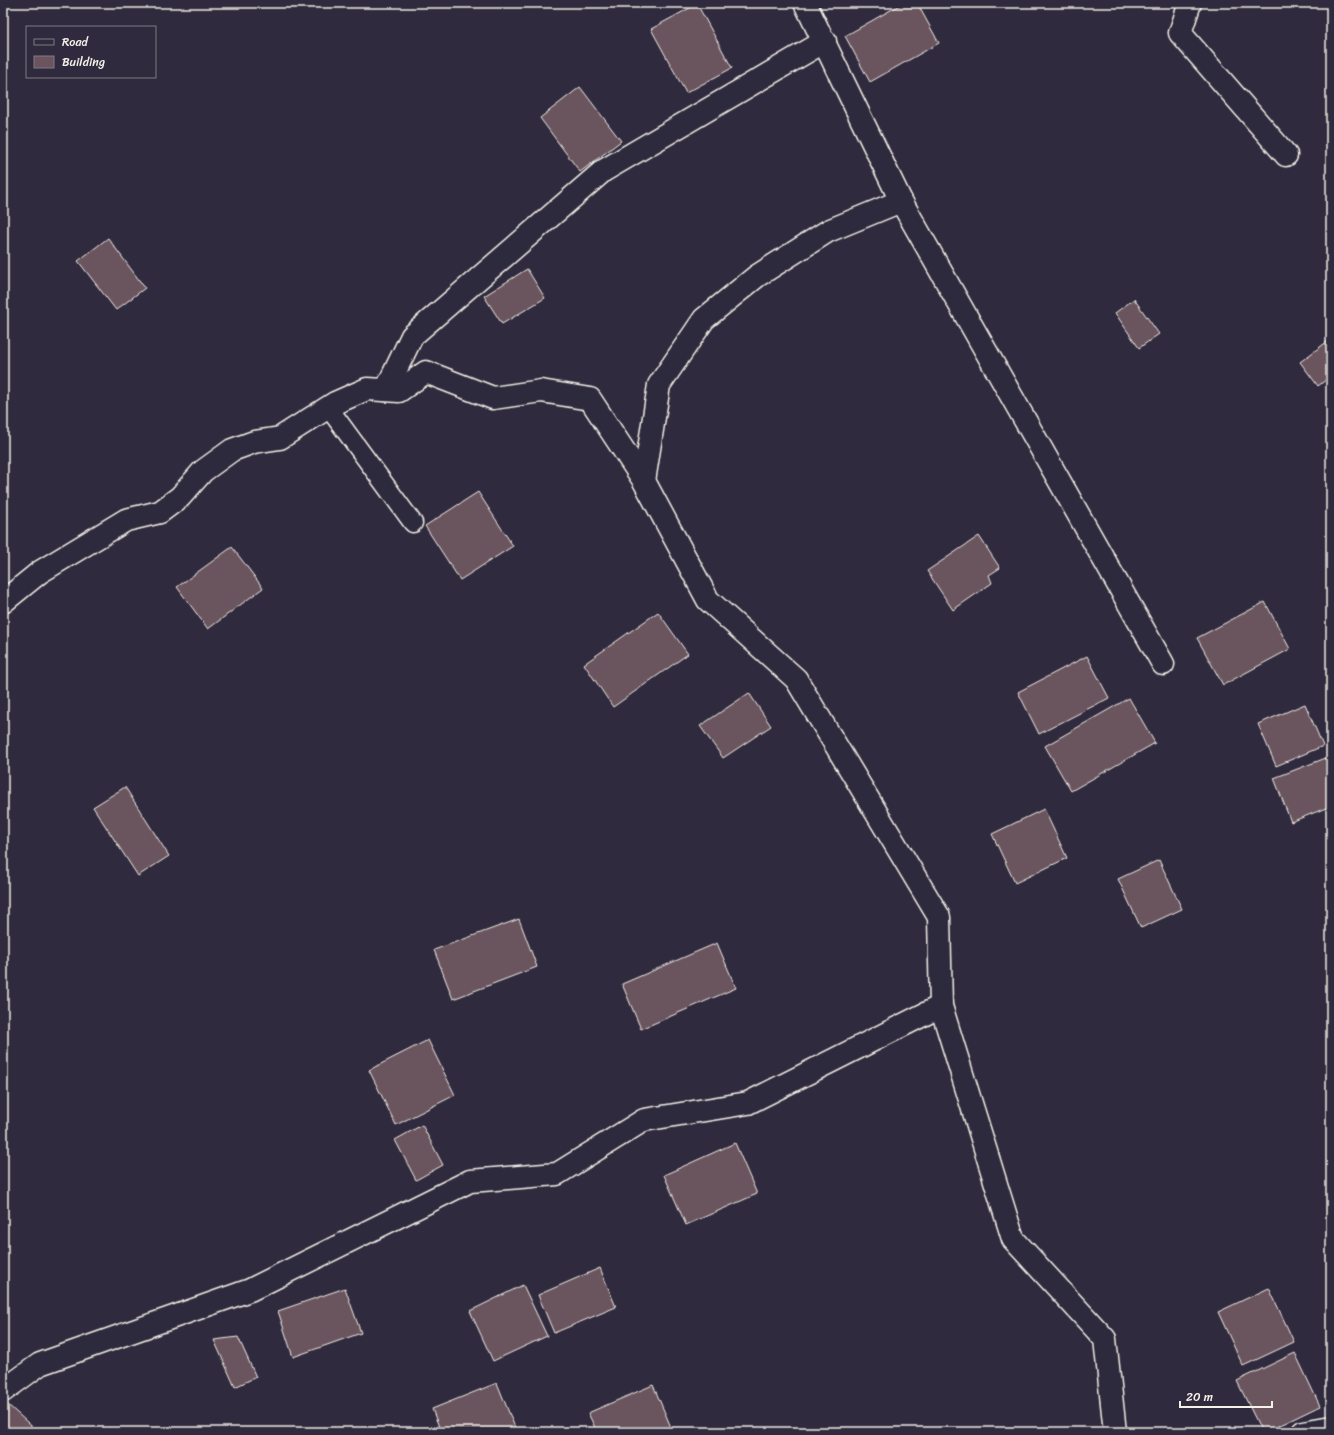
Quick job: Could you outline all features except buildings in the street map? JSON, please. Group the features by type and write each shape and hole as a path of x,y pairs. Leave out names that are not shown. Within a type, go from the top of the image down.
{"street":[{"path":"805,3 825,41 901,201 1163,664"},
{"path":"1190,3 1180,32 1286,155"},
{"path":"386,390 412,336 603,171 825,41"},
{"path":"644,481 660,384 704,319 757,276 828,231 901,201"},
{"path":"3,602 40,572 126,520 160,512 180,497 203,471 232,450 254,442 280,438 334,403 367,389 399,391 426,372 493,398 541,391 590,399 644,481 708,600 796,679 939,917 941,1006 1013,1239 1105,1339 1115,1432"},
{"path":"3,1392 40,1364 250,1290 470,1182 557,1174 644,1120 748,1103 941,1006"},
{"path":"1303,1432 1331,1427"}],"lane":[{"path":"328,407 413,523"}]}
